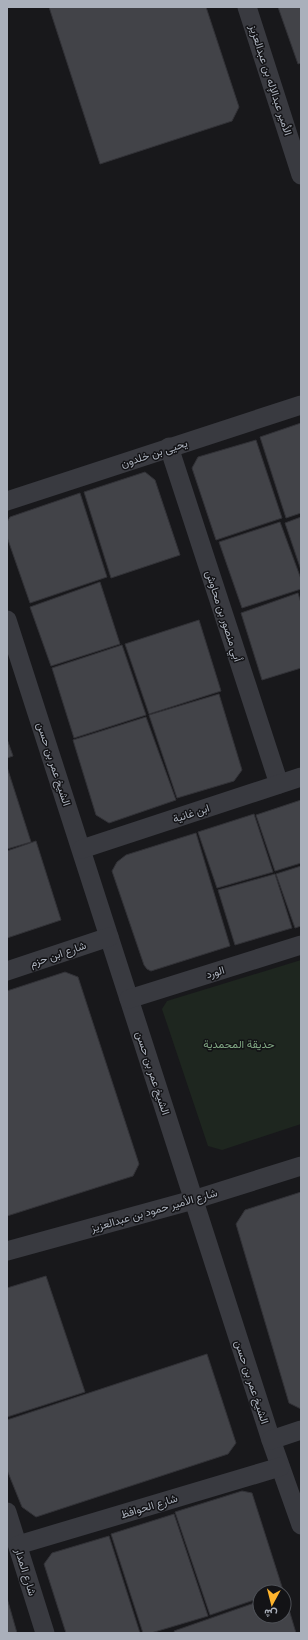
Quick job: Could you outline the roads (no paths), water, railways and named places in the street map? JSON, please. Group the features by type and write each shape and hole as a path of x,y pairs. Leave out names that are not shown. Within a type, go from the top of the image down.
{"street":[{"name":"الأمير عبدالإله بن عبدالعزيز","path":"248,7 301,175"},
{"name":"يحيى بن خلدون","path":"7,501 301,405"},
{"name":"أبي منصور بن محاوش","path":"169,447 279,784"},
{"name":"الشيخ عمر بن حسن","path":"7,620 110,936 193,1200 271,1440 301,1525"},
{"name":"ابن غانية","path":"82,849 301,777"},
{"name":"شارع ابن حزم","path":"7,972 110,936"},
{"name":"الورد","path":"130,999 301,945"},
{"name":"شارع الأمير حمود بن عبدالعزيز","path":"7,1251 193,1200 301,1166"},
{"path":"271,1440 301,1430"},
{"name":"شارع الحوافظ","path":"18,1545 280,1467"},
{"name":"شارع المدار","path":"7,1512 45,1633"}],"park label":[{"name":"حديقة المحمدية","path":"239,1044"}]}
